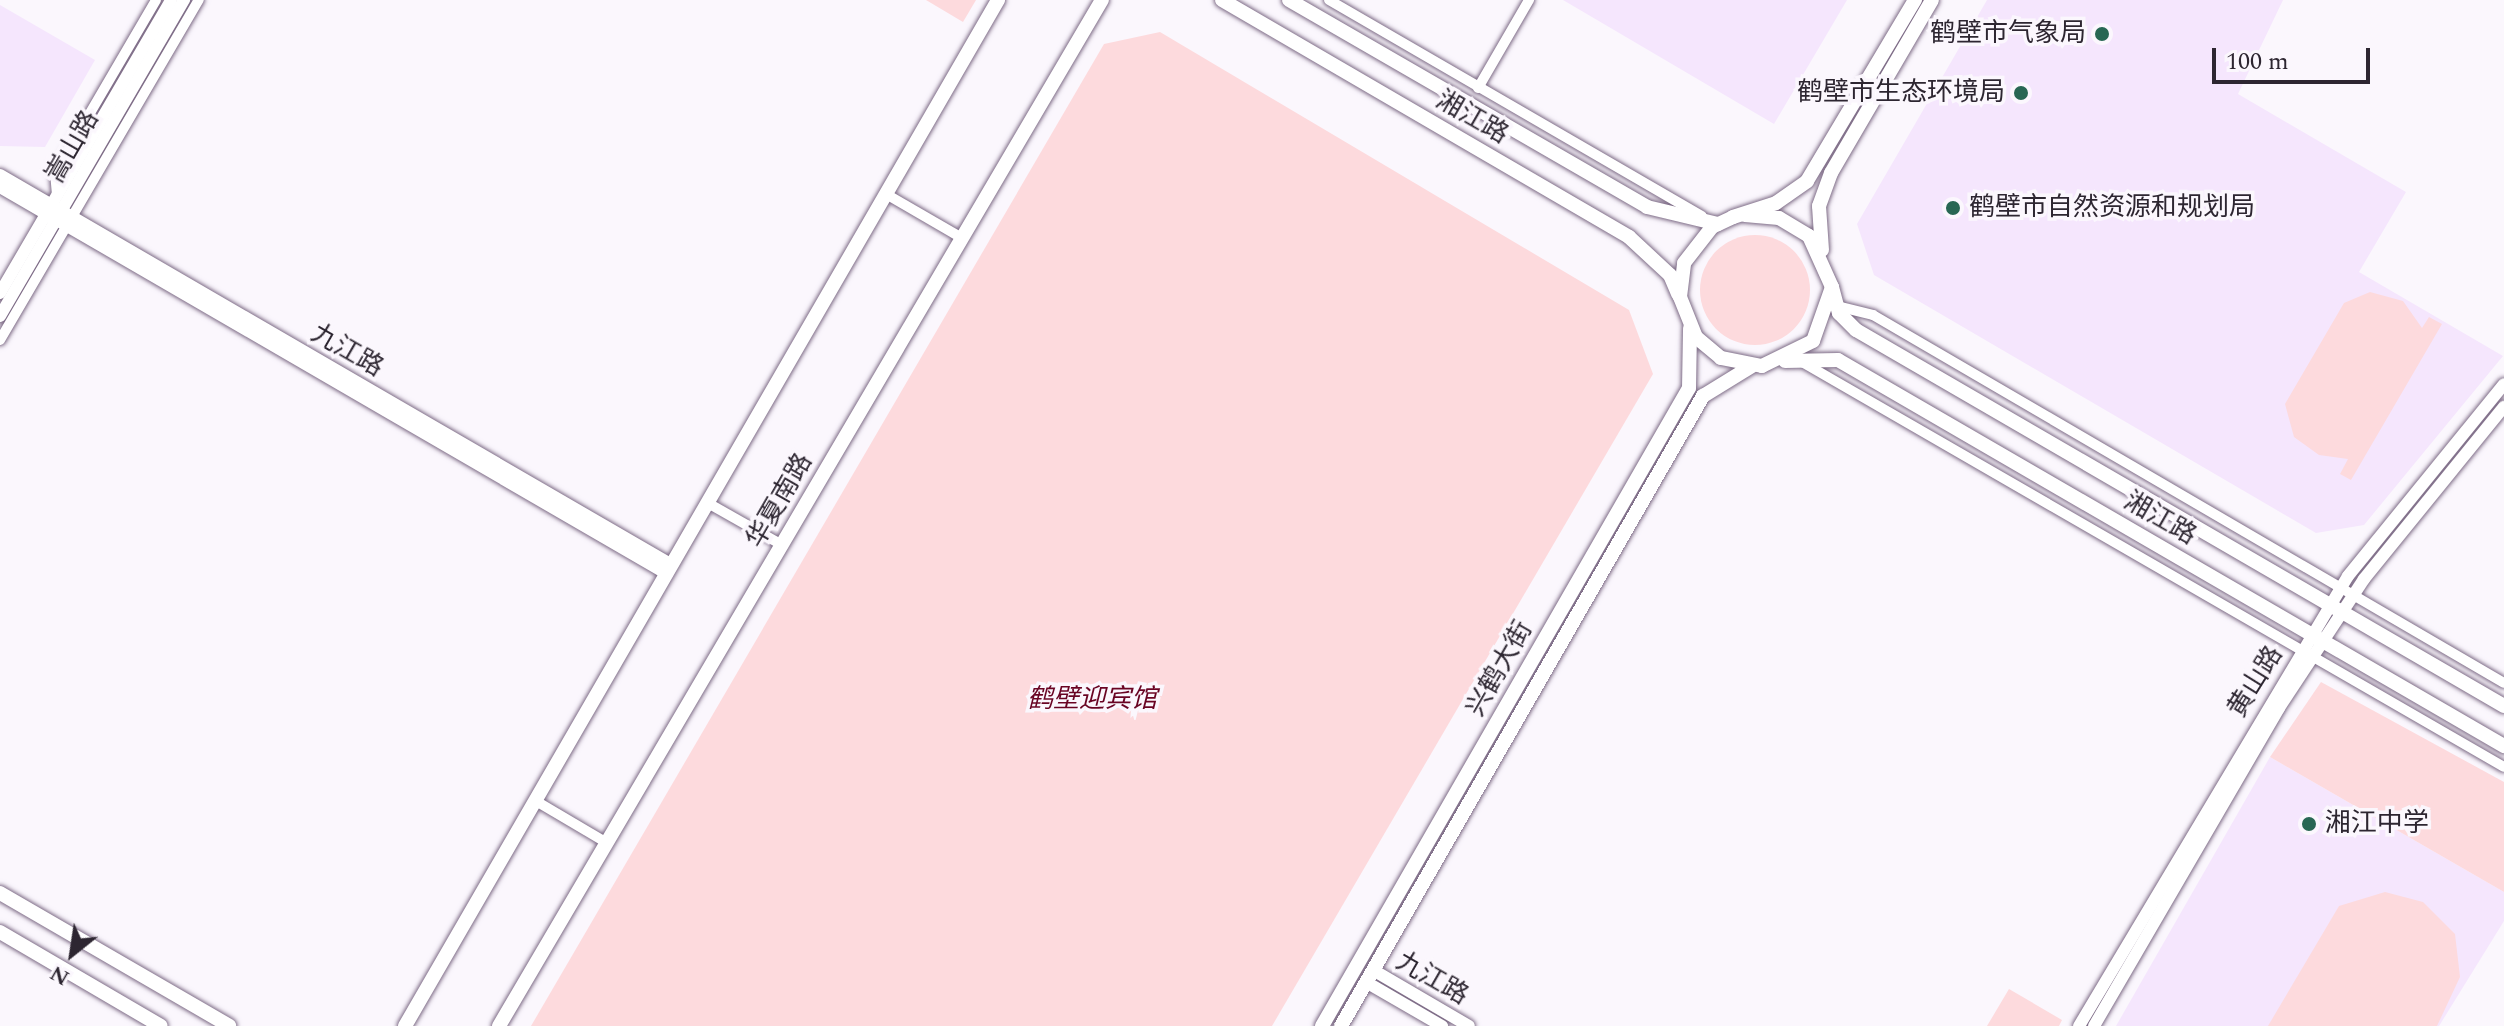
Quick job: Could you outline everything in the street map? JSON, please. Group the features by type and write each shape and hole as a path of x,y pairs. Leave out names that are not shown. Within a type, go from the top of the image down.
{"main road":[{"path":"405,1026 998,0"},
{"name":"华夏南路","path":"499,1026 1102,0"},
{"name":"湘江路","path":"1222,0 1629,237 1670,275 1680,297"},
{"name":"湘江路","path":"1289,0 1647,207 1718,224"},
{"path":"1915,0 1807,181 1745,215 1718,224 1689,252 1680,297 1690,328 1711,352 1752,366 1791,360 1820,331 1832,287 1823,254 1823,192 1932,0"},
{"path":"1745,215 1790,222 1823,254"},
{"name":"湘江路","path":"1832,287 1837,306 1856,330 2504,706"},
{"name":"兴鹤大街","path":"1322,1026 1689,388 1690,328"},
{"name":"湘江路","path":"1791,360 1838,360 2504,746"},
{"name":"兴鹤大街","path":"1341,1026 1703,396 1752,366"},
{"path":"0,893 229,1026"},
{"path":"0,932 161,1026"}],"street":[{"path":"59,212 55,173 156,0"},
{"name":"嵩山路","path":"0,293 59,212 171,0"},
{"name":"嵩山路","path":"0,316 184,0"},
{"path":"0,340 59,212 199,0"},
{"path":"1329,0 1718,224"},
{"path":"1478,88 1529,0"},
{"name":"九江路","path":"0,175 670,570"},
{"name":"九江路","path":"0,187 59,212"},
{"path":"886,194 962,238"},
{"path":"1837,306 1873,315 2504,683"},
{"path":"1791,360 2308,652 2504,767"},
{"name":"黄山路","path":"2079,1026 2336,608 2340,589 2504,384"},
{"name":"黄山路","path":"2336,608 2352,596 2504,407"},
{"path":"708,503 782,545"},
{"name":"黄山路","path":"2094,1026 2308,652"},
{"path":"536,801 607,843"},
{"name":"九江路","path":"1370,976 1442,1026"},
{"name":"九江路","path":"1370,976 1469,1026"}],"shaded area":[{"path":"1563,0 1847,0 1774,124"},
{"path":"1987,0 2283,0 2238,94 2406,192 2359,272 2503,356 2364,525 2316,533 1874,275 1857,224"},
{"path":"0,5 95,60 45,147 0,146"},
{"name":"湘江中学","path":"2270,757 2504,892 2504,921 2439,1026 2116,1026"}],"green space":[{"path":"926,0 976,0 963,22"},
{"name":"鹤壁迎宾馆","path":"1160,32 1629,310 1653,374 1272,1026 531,1026 1104,44"},
{"path":"1755,235 1776,239 1794,251 1806,269 1810,290 1806,311 1794,329 1776,341 1755,345 1734,341 1716,329 1704,311 1700,290 1704,269 1716,251 1734,239"},
{"path":"2370,292 2403,301 2422,328 2429,317 2442,324 2351,480 2340,474 2348,459 2319,455 2294,437 2285,404 2344,303"},
{"path":"2321,682 2504,782 2504,892 2270,757"},
{"path":"2385,892 2423,902 2455,934 2460,977 2437,1026 2268,1026 2339,906"},
{"path":"2009,989 2062,1020 2059,1026 1987,1026"}],"place":[{"name":"鹤壁市气象局","path":"2102,34"},
{"name":"鹤壁市生态环境局","path":"2021,93"},
{"name":"鹤壁市自然资源和规划局","path":"1953,208"},
{"name":"湘江中学","path":"2309,824"}]}
